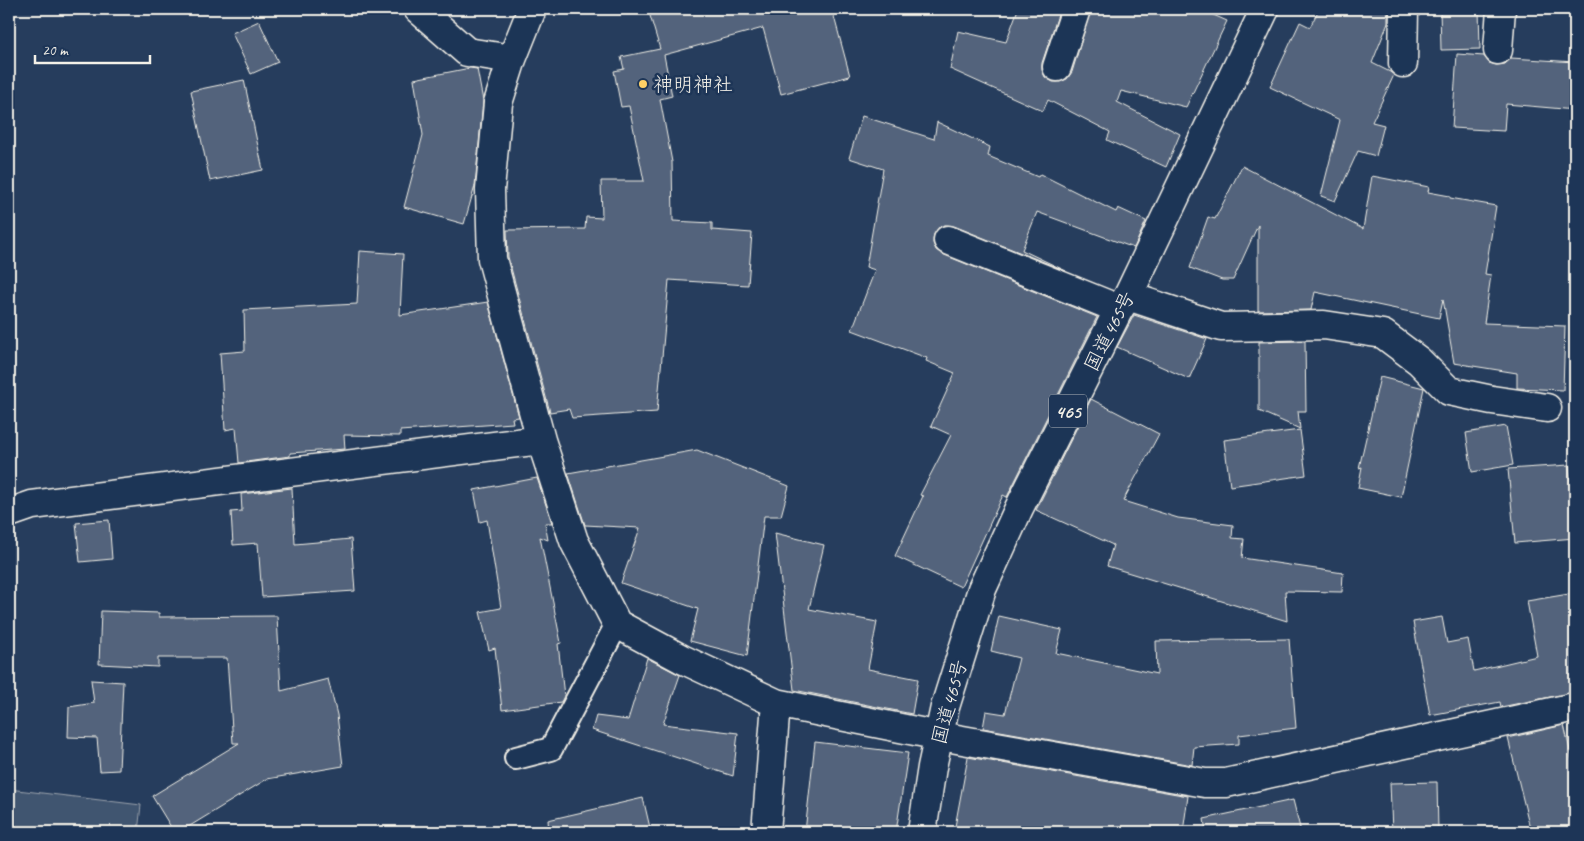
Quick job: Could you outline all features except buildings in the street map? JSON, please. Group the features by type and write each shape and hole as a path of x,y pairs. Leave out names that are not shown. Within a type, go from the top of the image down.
{"main road":[{"path":"418,9 467,52 512,59"},
{"path":"532,9 512,59 498,103 490,190 492,259 541,440 574,541 617,624 682,659 776,703 940,736 1205,783 1226,783 1575,707"},
{"path":"1057,67 1076,9"},
{"name":"国道465号","path":"922,832 932,767 945,708 982,589 1019,508 1124,302 1265,9"},
{"path":"1403,63 1404,9"},
{"path":"1498,50 1501,9"},
{"path":"948,240 1124,302 1221,327 1324,326 1383,334 1419,361 1449,391 1492,400 1548,408"},
{"path":"9,513 32,505 541,440"},
{"path":"766,832 776,703"}],"lane":[{"path":"516,758 551,749 617,624"}],"shaded area":[{"path":"9,789 141,805 138,832 9,832"}],"place":[{"name":"神明神社","path":"643,84"}]}
